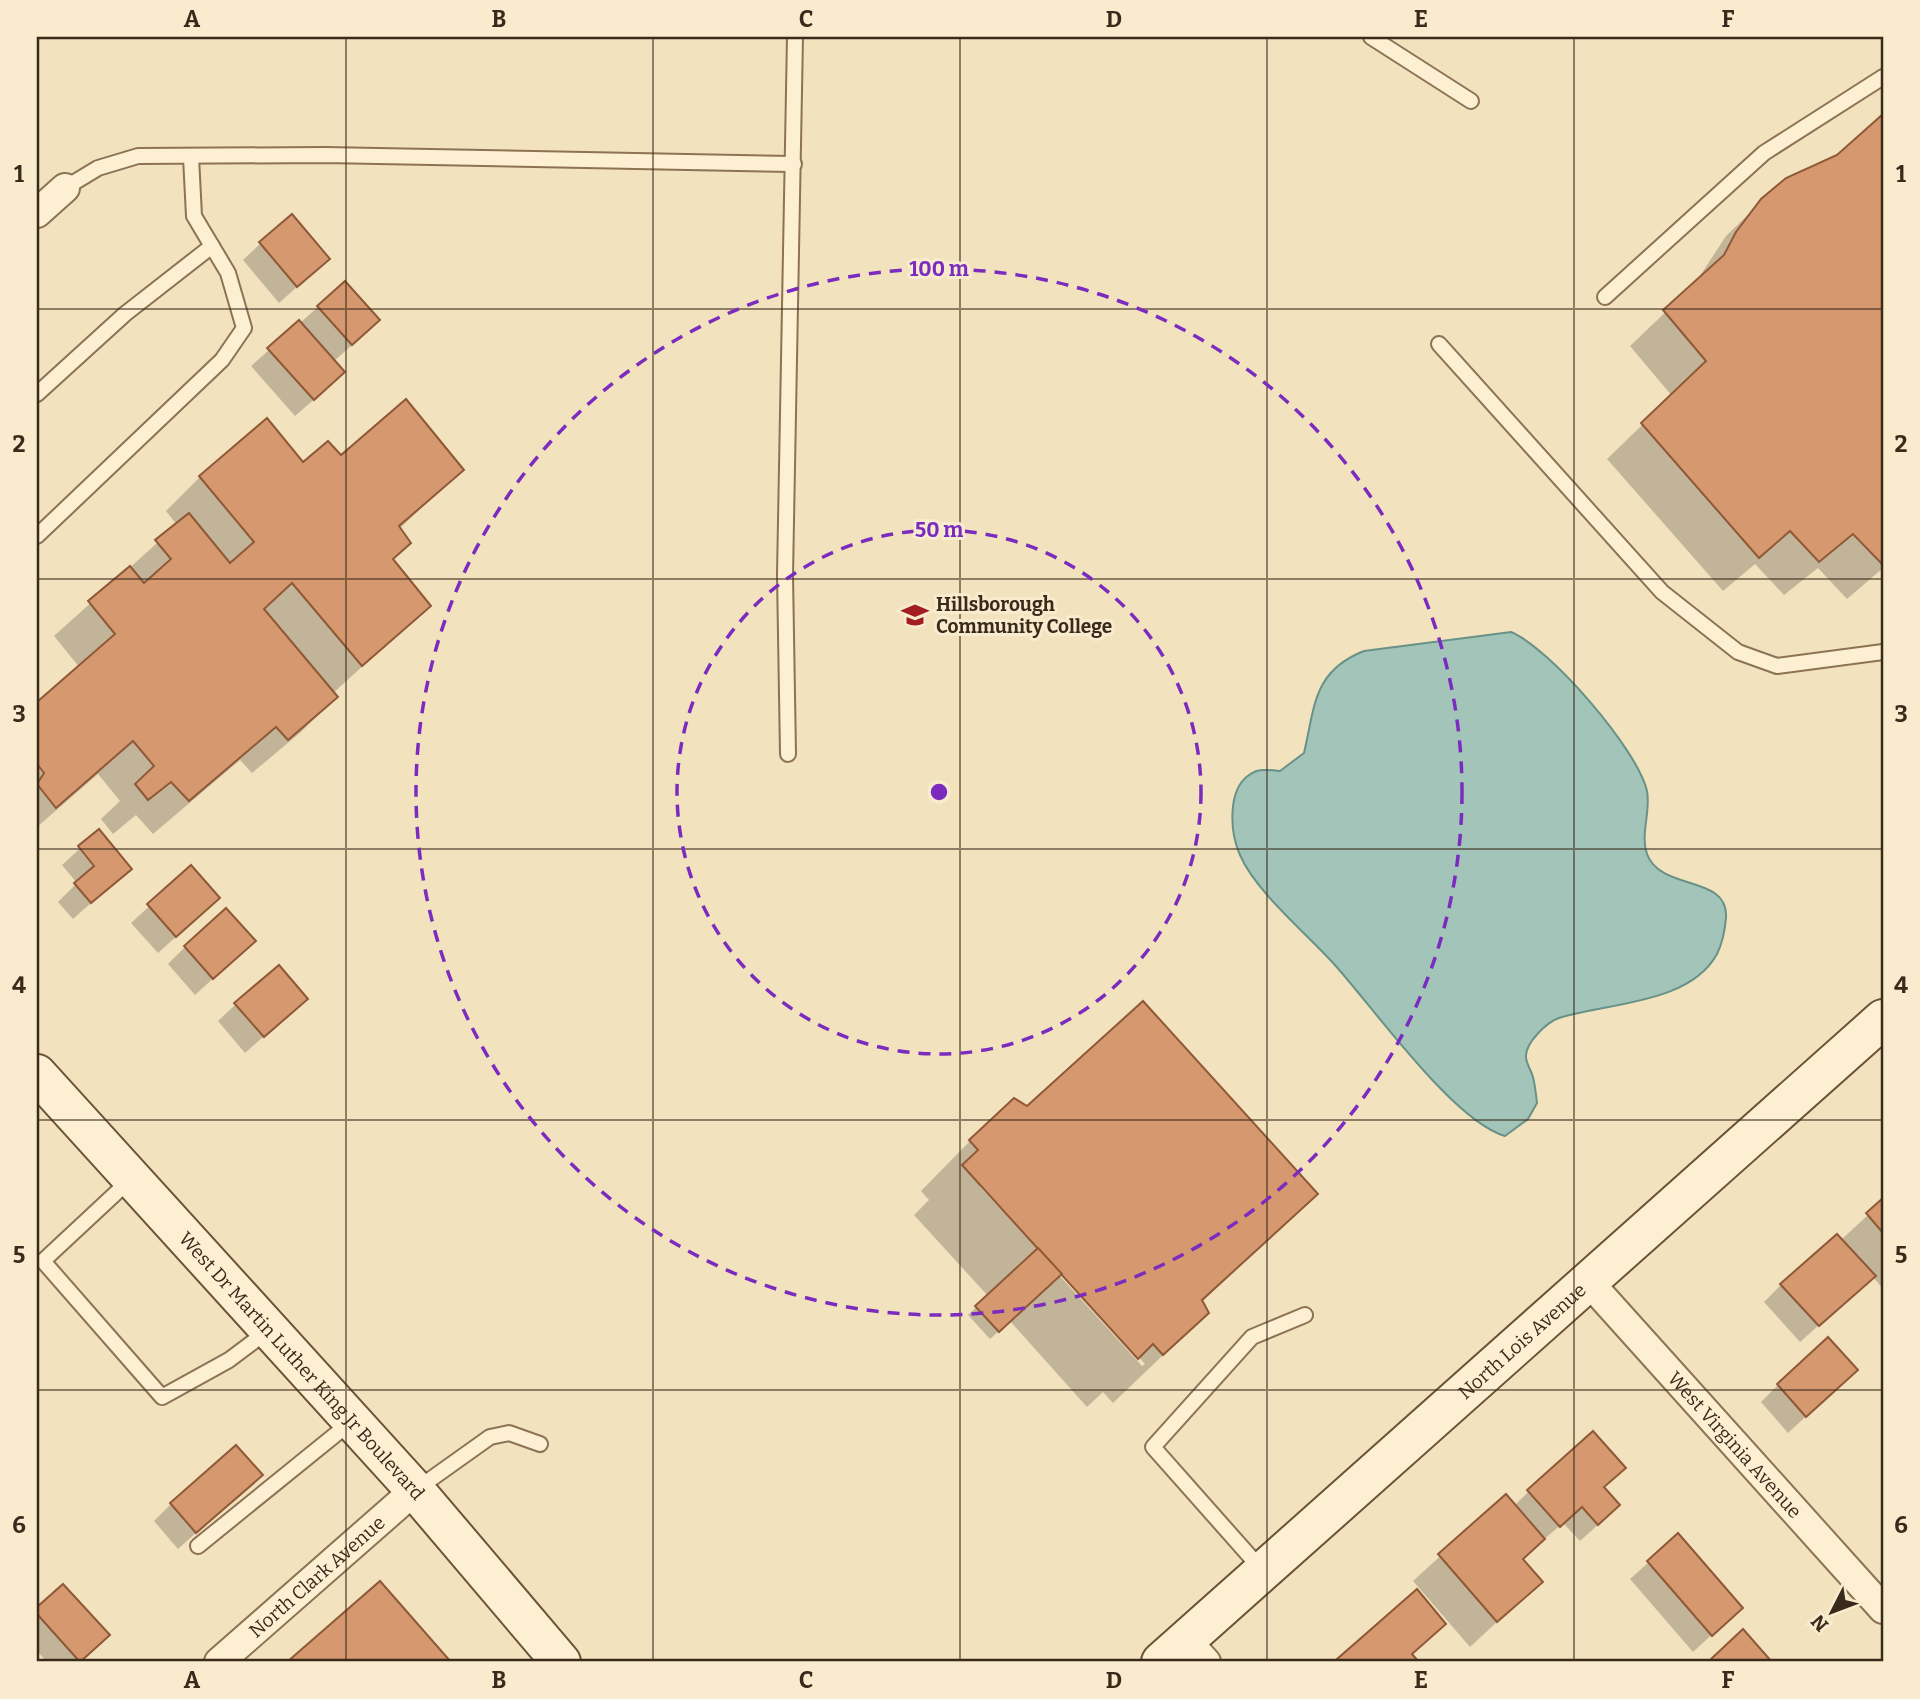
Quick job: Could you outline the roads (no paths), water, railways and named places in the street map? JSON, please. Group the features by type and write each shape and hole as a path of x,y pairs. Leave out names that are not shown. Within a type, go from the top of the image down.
{"street":[{"path":"37,213 65,188"},
{"name":"North Lois Avenue","path":"1185,1655 1263,1571 1883,1018"},
{"name":"West Dr Martin Luther King Jr Boulevard","path":"44,1087 132,1178 415,1490 561,1662"},
{"name":"West Virginia Avenue","path":"1588,1282 1883,1609"},
{"name":"North Clark Avenue","path":"219,1662 415,1490"}],"lane":[{"path":"788,754 785,575 795,37"},
{"path":"1371,37 1471,101"},
{"path":"1605,298 1764,153 1883,77"},
{"path":"65,188 98,168 138,156 325,155 794,164"},
{"path":"37,536 222,359 243,328 228,273 194,216 191,157"},
{"path":"37,394 125,314 212,246"},
{"path":"1440,344 1662,592 1738,652 1777,666 1883,652"},
{"path":"132,1178 43,1261 162,1397 229,1360 269,1330"},
{"path":"1263,1571 1153,1447 1252,1337 1305,1315"},
{"path":"198,1546 352,1421"},
{"path":"415,1490 490,1437 509,1433 540,1444"}],"water":[{"path":"1511,632 1528,642 1569,679 1627,751 1647,791 1645,847 1655,866 1666,874 1706,888 1717,895 1724,904 1726,918 1717,954 1704,970 1688,983 1646,999 1559,1018 1543,1028 1529,1046 1526,1057 1533,1077 1537,1103 1528,1119 1505,1136 1484,1126 1438,1086 1334,964 1269,898 1240,855 1234,835 1232,812 1237,791 1249,775 1260,770 1280,771 1304,753 1319,692 1335,669 1347,659 1364,651"}],"place":[{"name":"Hillsborough Community College","path":"915,615"}]}
